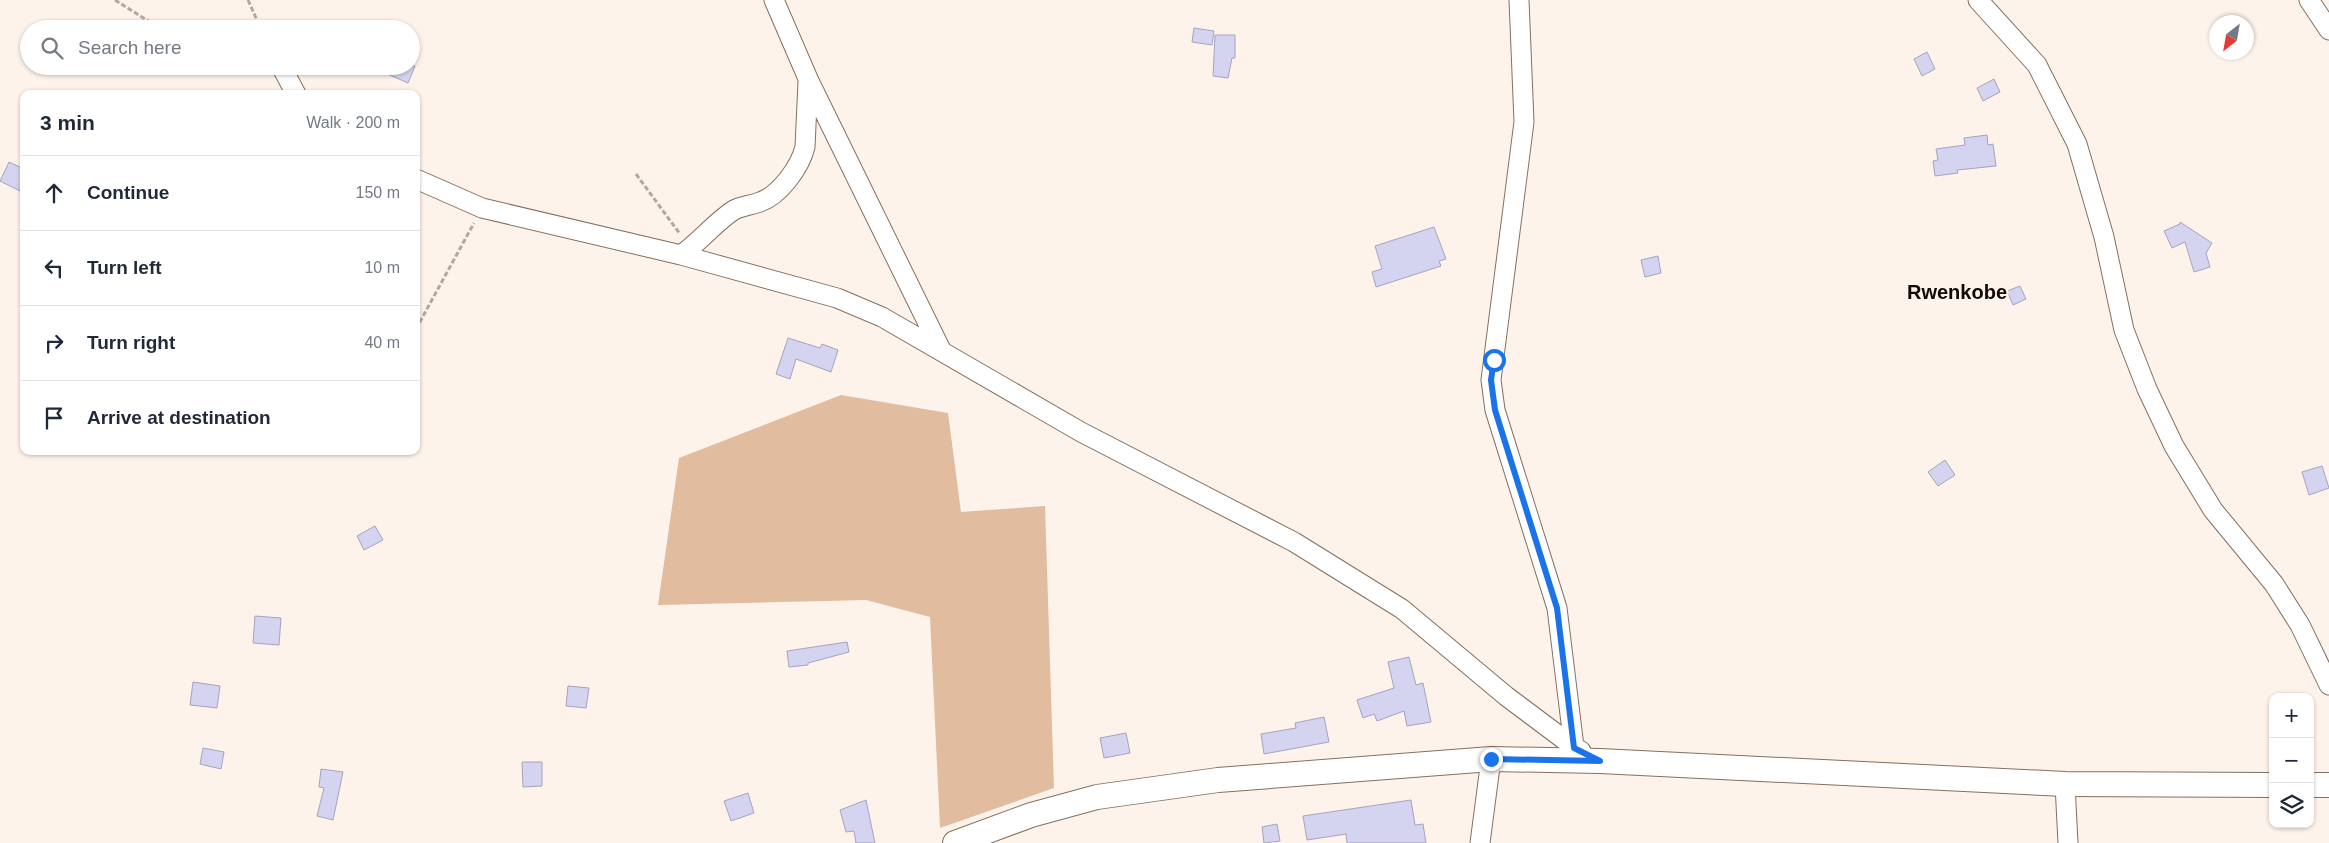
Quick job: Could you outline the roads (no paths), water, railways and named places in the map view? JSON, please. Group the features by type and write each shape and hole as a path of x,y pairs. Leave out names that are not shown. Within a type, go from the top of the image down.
{"street":[{"path":"774,0 808,81 941,350"},
{"path":"1519,0 1524,122 1491,380 1495,410 1557,608 1574,748"},
{"path":"1978,0 2037,66 2077,144 2104,236 2124,330 2174,446 2214,510 2274,584 2300,625 2329,685"},
{"path":"2309,0 2329,30"},
{"path":"286,75 294,90"},
{"path":"686,252 735,210 762,202 773,194 792,174 803,155 805,147 808,81"},
{"path":"420,181 482,208 686,252 858,305 941,350 1082,432 1294,542 1402,609 1506,696 1574,748 1600,761"},
{"path":"1480,843 1491,759"},
{"path":"955,843 1031,815 1107,795 1218,780 1491,759 1600,761 2065,784 2269,785"},
{"path":"2065,784 2068,843"},
{"path":"2314,785 2329,785"}],"district":[{"name":"Rwenkobe","path":"1957,292"}]}
